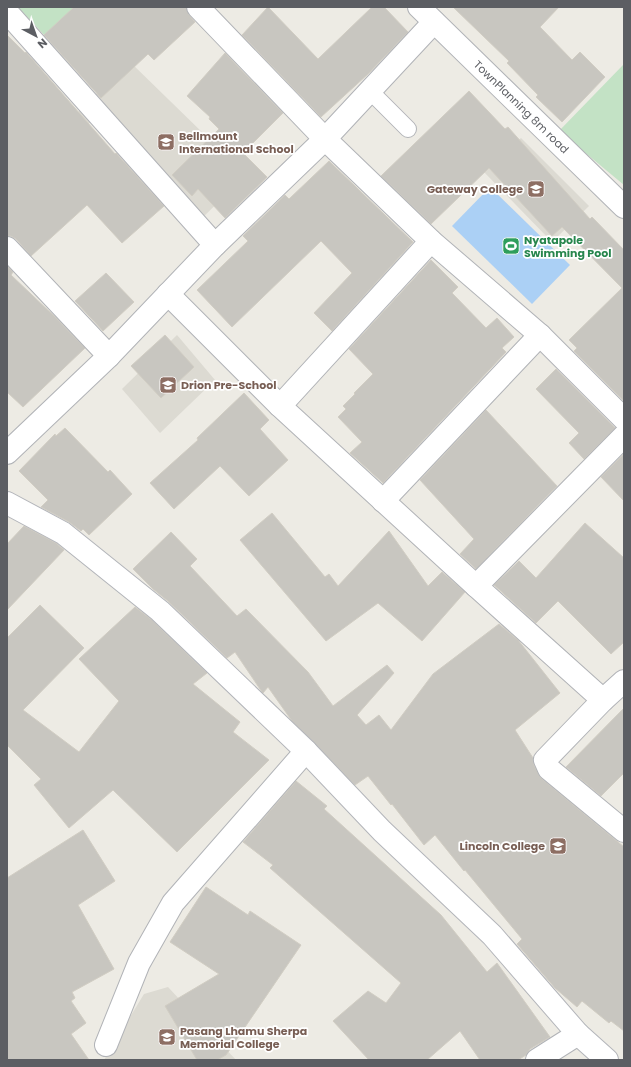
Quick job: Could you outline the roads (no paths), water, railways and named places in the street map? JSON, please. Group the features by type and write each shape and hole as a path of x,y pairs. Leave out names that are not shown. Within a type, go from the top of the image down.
{"street":[{"path":"198,7 325,139 431,241 540,335 624,419"},
{"path":"7,12 215,245"},
{"path":"7,453 109,356 215,245 325,139 370,90 427,14"},
{"name":"TownPlanning 8m road","path":"427,14 624,207"},
{"path":"280,406 431,241"},
{"path":"7,248 109,356"},
{"path":"168,294 280,406 603,700"},
{"path":"383,501 540,335"},
{"path":"476,586 624,436"},
{"path":"7,503 62,533 160,611 306,751 382,831 492,935 578,1034 607,1060"},
{"path":"624,682 603,700 545,760 549,769 624,831"},
{"path":"106,1046 140,963 173,903 306,751"},
{"path":"537,1060 578,1034"}],"lane":[{"path":"370,90 408,129"}],"water":[{"name":"Nyatapole Swimming Pool","path":"490,187 570,265 532,304 452,226"}],"place":[{"name":"Bellmount International School","path":"166,142"},
{"name":"Gateway College","path":"536,189"},
{"name":"Nyatapole Swimming Pool","path":"511,246"},
{"name":"Drion Pre-School","path":"168,385"},
{"name":"Lincoln College","path":"558,846"},
{"name":"Pasang Lhamu Sherpa Memorial College","path":"167,1037"}]}
